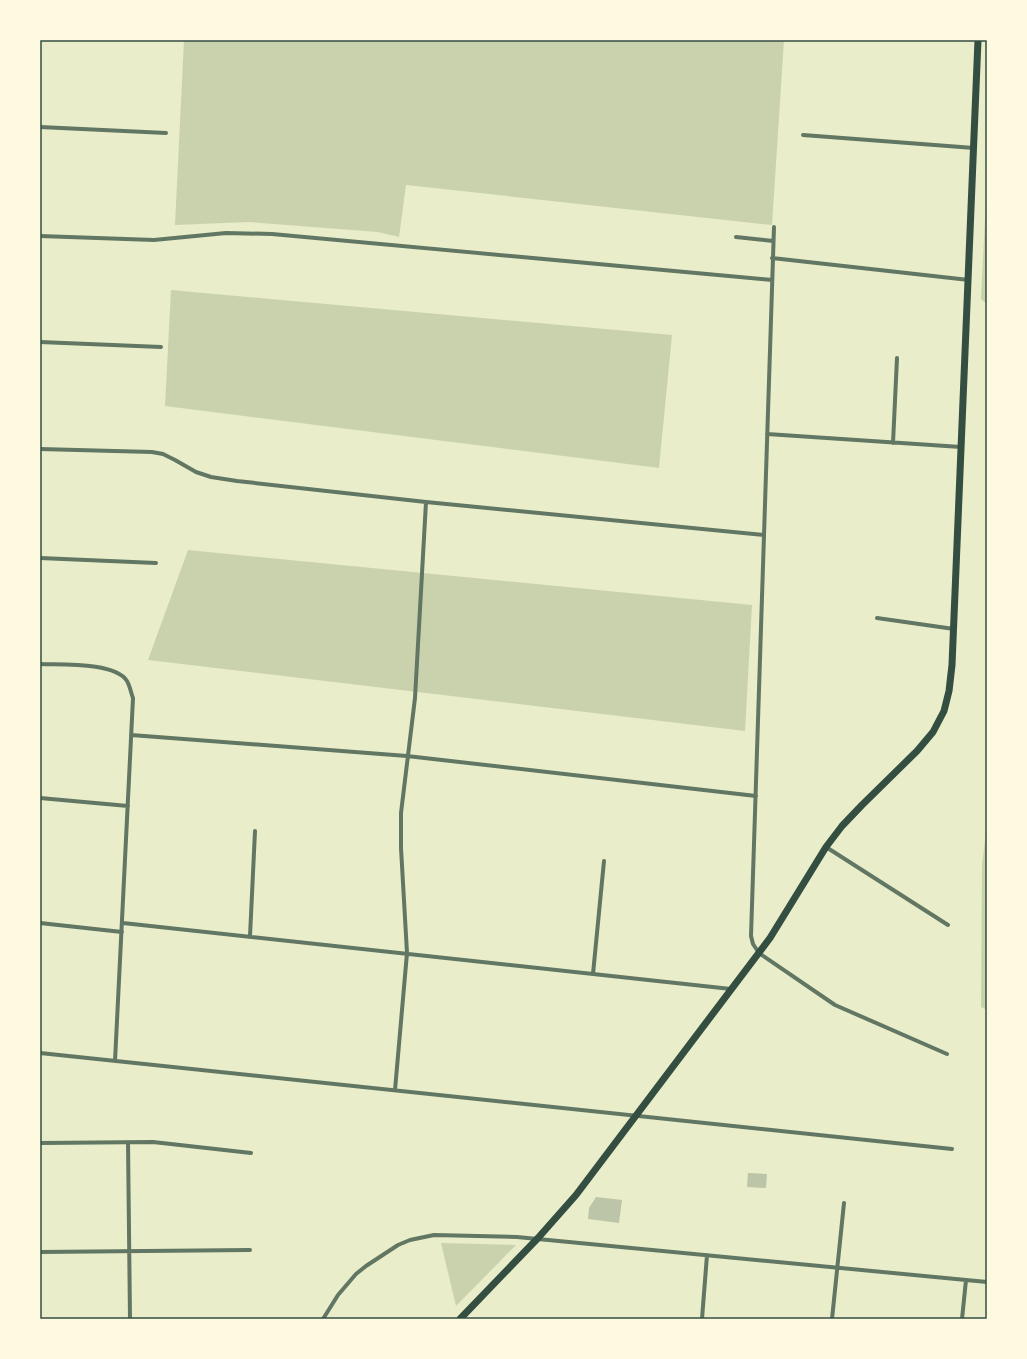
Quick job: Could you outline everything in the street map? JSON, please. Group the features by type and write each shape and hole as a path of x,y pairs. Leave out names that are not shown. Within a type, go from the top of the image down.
{"main road":[{"path":"460,1319 538,1238 576,1195 758,953 780,922 826,847 842,826 862,805 918,751 933,732 944,711 949,692 954,629 978,40"}],"street":[{"path":"40,127 166,133"},
{"path":"803,135 974,148"},
{"path":"774,227 751,936 758,953 835,1005 947,1054"},
{"path":"40,236 154,240 226,234 272,234 772,280"},
{"path":"736,237 773,241"},
{"path":"772,258 969,280"},
{"path":"40,342 161,347"},
{"path":"893,443 897,358"},
{"path":"767,434 961,447"},
{"path":"40,449 152,452 163,454 196,472 211,477 237,482 764,535"},
{"path":"395,1090 407,953 401,813 415,698 426,502"},
{"path":"40,558 156,564"},
{"path":"877,618 954,629"},
{"path":"40,664 100,667 114,670 126,680 133,698 115,1061"},
{"path":"131,734 407,756 756,796"},
{"path":"40,798 128,806"},
{"path":"250,936 255,831"},
{"path":"826,847 948,925"},
{"path":"593,974 604,861"},
{"path":"122,922 731,989"},
{"path":"40,923 122,932"},
{"path":"40,1053 952,1149"},
{"path":"128,1142 130,1319"},
{"path":"40,1143 128,1142 175,1144 251,1153"},
{"path":"832,1319 844,1204"},
{"path":"322,1319 338,1295 356,1274 378,1257 398,1245 410,1240 434,1235 450,1234 501,1235 538,1238 987,1282"},
{"path":"40,1252 250,1250"},
{"path":"702,1319 707,1255"},
{"path":"962,1319 966,1280"}],"green space":[{"path":"184,40 784,40 772,225 406,185 399,237 378,232 249,222 175,225"},
{"path":"987,179 987,304 981,299"},
{"path":"171,290 672,335 659,468 165,406"},
{"path":"188,550 752,605 745,731 148,660"},
{"path":"987,824 987,1010 981,1007 982,865"},
{"path":"441,1243 516,1245 456,1306"}],"building":[{"path":"748,1173 767,1174 766,1188 747,1187"},
{"path":"596,1197 622,1200 619,1223 588,1219 589,1208"}]}
